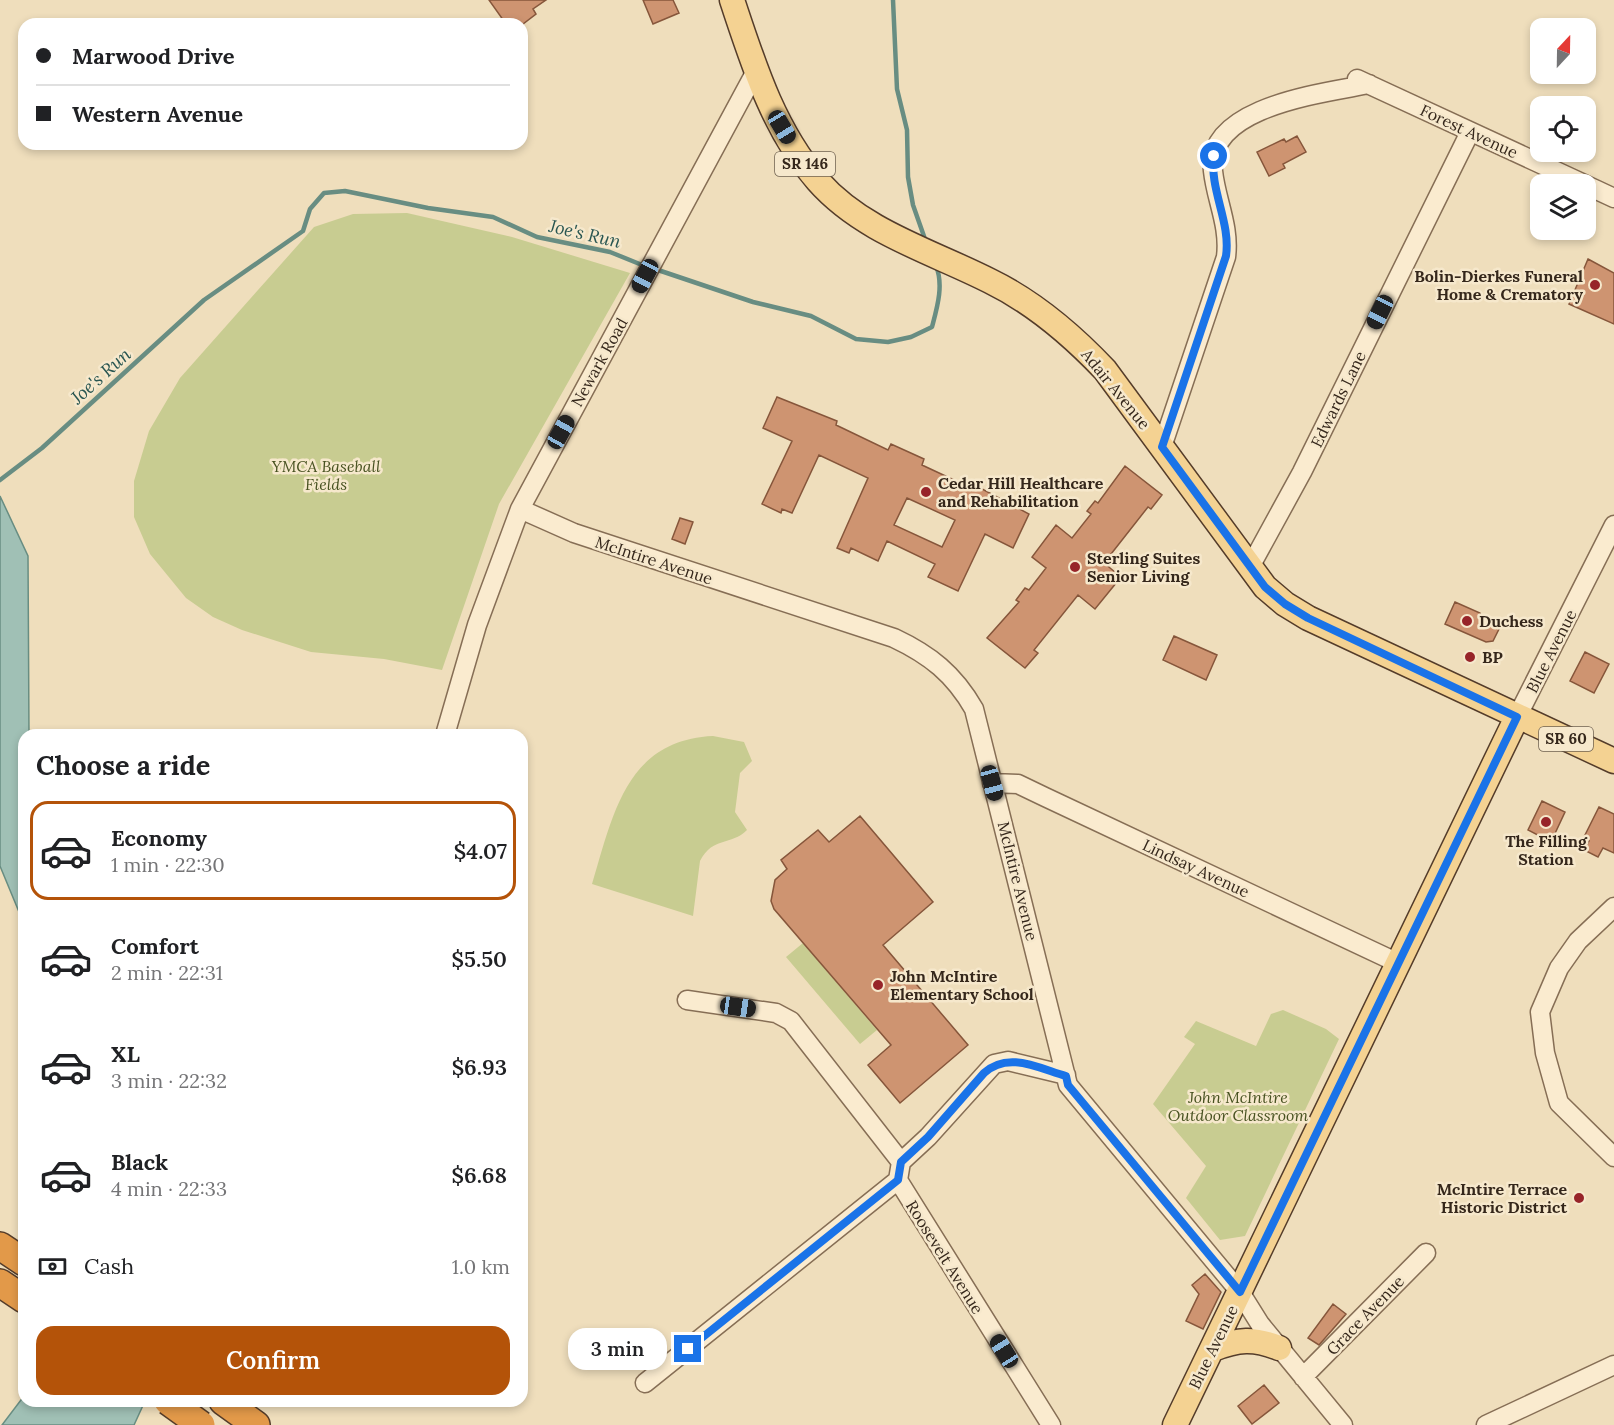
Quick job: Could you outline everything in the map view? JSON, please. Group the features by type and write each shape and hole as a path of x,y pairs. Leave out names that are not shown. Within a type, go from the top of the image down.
{"highway":[{"path":"0,1283 18,1295"},
{"path":"176,1407 201,1425"}],"main road":[{"name":"SR 146","path":"732,0 756,71"},
{"name":"Adair Avenue","path":"756,71 782,127 818,181 839,201 885,232 990,281 1047,316 1082,346 1105,370 1265,587 1285,604 1308,618 1614,761"},
{"name":"Blue Avenue","path":"1175,1425 1517,717"},
{"path":"1213,1349 1237,1340 1250,1339 1279,1348"}],"street":[{"name":"Newark Road","path":"447,729 477,625 520,509 756,71"},
{"name":"Forest Avenue","path":"1162,447 1226,256 1227,229 1212,169 1219,142 1238,122 1276,105 1361,81 1561,174"},
{"name":"Edwards Lane","path":"1250,567 1302,472 1470,132"},
{"name":"Forest Avenue","path":"1596,190 1614,198"},
{"name":"McIntire Avenue","path":"520,509 574,533 691,573 835,616 910,645 935,662 960,684 974,709 1068,1085 1240,1292 1279,1348 1343,1425"},
{"name":"Blue Avenue","path":"1517,717 1614,525"},
{"name":"Lindsay Avenue","path":"992,783 1018,784 1398,963"},
{"path":"1614,907 1578,941 1559,968 1540,1012 1545,1053 1559,1103 1614,1157"},
{"name":"Roosevelt Avenue","path":"687,1000 776,1013 791,1021 899,1171 1044,1422"},
{"path":"645,1383 899,1171 994,1064 1008,1061 1066,1076"},
{"name":"Grace Avenue","path":"1303,1377 1426,1253"},
{"path":"1486,1425 1614,1365"},
{"path":"173,1425 184,1407"}],"green space":[{"name":"YMCA Baseball Fields","path":"407,213 512,237 630,273 499,504 442,670 384,659 311,652 242,630 213,617 186,598 150,554 134,517 134,481 149,431 180,378 314,227 353,214"},
{"path":"713,736 744,742 752,761 740,773 735,812 747,830 735,838 716,844 705,853 700,861 693,916 592,884 617,808 628,786 642,766 660,751 684,741"},
{"path":"803,943 877,1030 860,1044 786,957"},
{"name":"John McIntire Outdoor Classroom","path":"1283,1010 1326,1029 1339,1039 1245,1236 1220,1240 1186,1198 1206,1166 1153,1104 1195,1044 1184,1037 1196,1021 1256,1046 1271,1014"}],"water":[{"path":"0,496 28,556 29,729 18,729 18,910 0,866"},
{"path":"18,1404 18,1407 142,1407 134,1425 2,1425"}],"building":[{"path":"489,0 546,0 533,9 536,14 528,20 528,18 502,18"},
{"path":"643,0 673,0 679,13 653,24"},
{"path":"1297,136 1306,152 1283,164 1285,168 1269,176 1257,152 1284,139 1286,142"},
{"name":"Bolin-Dierkes Funeral Home & Crematory","path":"1588,259 1614,273 1614,324 1569,304"},
{"name":"Cedar Hill Healthcare and Rehabilitation","path":"777,397 837,421 836,425 888,450 891,444 924,459 922,465 969,487 971,483 1029,514 1013,548 985,534 958,591 928,577 935,564 887,541 878,561 851,548 849,553 837,548 868,478 819,455 792,513 782,509 781,513 762,504 792,441 763,428","holes":["907,498 955,520 942,547 894,525"]},
{"name":"Sterling Suites Senior Living","path":"1125,466 1162,495 1151,509 1148,507 1104,563 1121,577 1095,609 1078,595 1034,650 1038,653 1025,668 987,638 1019,602 1016,600 1025,588 1029,590 1046,568 1032,557 1056,525 1072,538 1091,514 1087,511 1095,501 1098,503"},
{"path":"680,518 693,522 685,544 672,539"},
{"name":"Duchess","path":"1455,602 1480,613 1482,618 1500,627 1493,641 1486,642 1445,624"},
{"path":"1174,636 1217,655 1206,680 1163,660"},
{"path":"1585,652 1609,664 1594,693 1570,681"},
{"name":"The Filling Station","path":"1542,801 1565,812 1551,842 1528,830"},
{"path":"1599,807 1614,814 1614,853 1603,848 1598,857 1584,850 1589,841 1583,839"},
{"name":"John McIntire Elementary School","path":"860,816 933,902 883,945 968,1045 900,1103 868,1065 891,1045 774,909 771,901 775,880 787,869 781,860 818,830 829,842"},
{"path":"1205,1274 1221,1292 1203,1329 1186,1321 1199,1294 1192,1285"},
{"path":"1333,1304 1346,1314 1319,1345 1308,1338"},
{"path":"1264,1385 1279,1403 1252,1424 1238,1406"}],"waterway":[{"name":"Joe's Run","path":"893,0 897,89 907,130 908,177 913,205 926,242"},
{"name":"Joe's Run","path":"0,480 42,448 204,300 303,231 310,209 324,193 345,191 428,208 493,217 537,237 610,252 647,267"},
{"name":"Joe's Run","path":"655,269 753,302 811,316 856,339 888,342 911,337 932,327 940,289 936,266"}],"place":[{"name":"Bolin-Dierkes Funeral Home & Crematory","path":"1595,285"},
{"name":"Cedar Hill Healthcare and Rehabilitation","path":"926,492"},
{"name":"Sterling Suites Senior Living","path":"1075,567"},
{"name":"Duchess","path":"1467,621"},
{"name":"BP","path":"1470,657"},
{"name":"The Filling Station","path":"1546,822"},
{"name":"John McIntire Elementary School","path":"878,985"},
{"name":"McIntire Terrace Historic District","path":"1579,1198"}],"route":[{"path":"688,1349 898,1180 901,1162 928,1137 984,1073 994,1064 1008,1061 1066,1076 1068,1085 1240,1292 1517,717 1308,618 1285,604 1265,587 1162,447 1175,402 1226,256 1227,229 1212,169 1214,156"}]}
